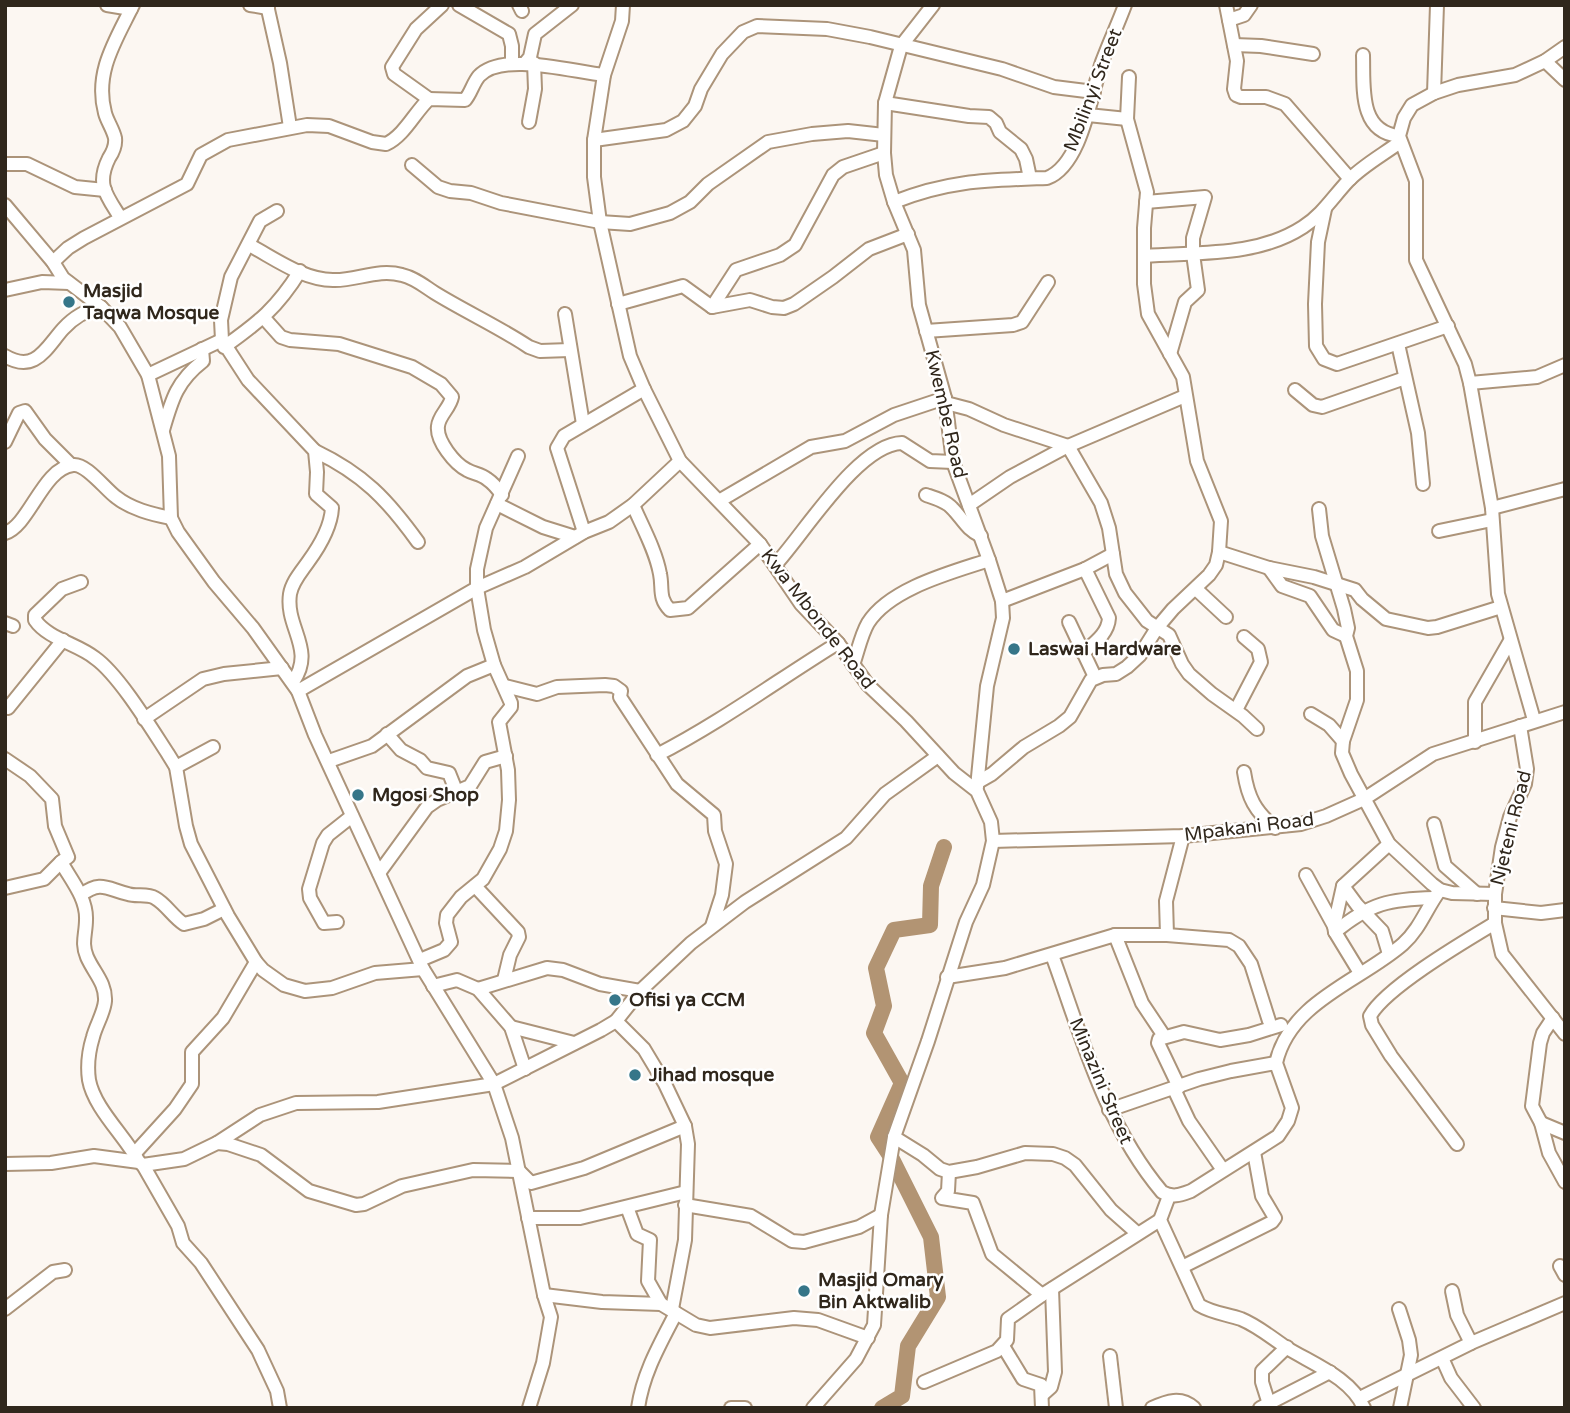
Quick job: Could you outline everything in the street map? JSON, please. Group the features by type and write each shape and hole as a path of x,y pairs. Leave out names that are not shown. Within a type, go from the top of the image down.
{"street":[{"path":"107,5 132,7 106,60 103,75 105,111 115,139 114,148 101,176 105,190 120,217"},
{"path":"250,5 267,7 280,63 290,127"},
{"path":"442,5 416,29 392,67 394,74 429,99 465,100 481,74 523,63 530,58 535,34 572,5"},
{"path":"459,5 509,34 512,46 535,89 529,122"},
{"name":"Kwa Mbonde Road","path":"623,5 622,21 604,75 593,140 594,177 600,222 630,356 680,461 760,544 801,604 838,643 868,685 954,773 977,787 991,822 993,841 983,885 966,922 894,1137 881,1215 876,1317 856,1359 813,1408"},
{"name":"Kwembe Road","path":"933,5 901,46 885,103 884,153 886,175 894,202 915,250 919,305 945,400 953,462 1002,601 1003,618 985,699 977,787"},
{"name":"Mbilinyi Street","path":"894,202 918,192 955,183 983,179 1047,178 1061,170 1077,143 1088,115 1102,63 1125,5"},
{"path":"1226,5 1237,61 1234,89 1236,95 1266,97 1285,104 1350,178"},
{"path":"1229,20 1244,15 1251,5"},
{"path":"1434,93 1437,5"},
{"path":"593,140 666,130 683,121 695,106 701,89 722,54 750,27 827,29 1002,69 1054,87 1094,92"},
{"path":"1234,45 1313,54"},
{"path":"1534,720 1498,594 1492,514 1470,383 1465,364 1416,260 1416,181 1400,139 1404,118 1412,105 1434,93 1458,85 1516,75 1545,61 1565,47"},
{"path":"1363,55 1364,101 1371,120 1384,134 1400,139"},
{"path":"1545,61 1565,80"},
{"path":"523,63 604,75"},
{"path":"977,787 1024,747 1070,717 1095,677 1122,672 1140,655 1157,628 1216,565 1219,552 1221,521 1197,461 1183,377 1148,314 1144,284 1147,192 1127,119 1129,77"},
{"path":"53,262 68,248 120,217 187,184 201,155 228,140 307,125 329,127 386,144 400,133 429,99"},
{"path":"885,103 969,117 989,117 996,122 1000,132 1021,149 1030,178"},
{"path":"1088,115 1127,119"},
{"path":"412,165 438,187 450,191 471,193 501,203 600,222 630,224 670,213 690,202 708,184 768,142 848,131 884,135"},
{"path":"1145,256 1241,249 1264,244 1304,227 1325,209 1350,178 1400,139"},
{"path":"712,307 736,270 780,255 795,245 833,176 843,167 884,153"},
{"path":"5,164 27,164 75,187 105,190"},
{"path":"1146,202 1205,197 1193,238 1198,290 1185,302 1170,354"},
{"path":"5,205 53,262 63,278 101,307 120,327 148,375 169,456 171,518 178,533 296,687 315,735 421,964 494,1084 512,1138 544,1295 551,1317 542,1363 528,1408"},
{"path":"1325,209 1318,242 1315,288 1316,346 1324,359 1337,364 1448,326"},
{"path":"277,211 260,221 231,277 221,320 223,344 270,406 307,440 315,451 358,474 367,485 382,495 418,542"},
{"path":"618,304 683,286 712,307 750,300 784,308 823,284 869,249 908,234"},
{"path":"248,245 300,271 325,280 337,281 375,273 401,274 529,347 540,351 570,350"},
{"path":"148,375 202,349 223,344 264,318 300,271"},
{"path":"5,290 42,282 69,283"},
{"path":"926,331 1013,325 1022,322 1048,282"},
{"path":"5,356 19,362 29,362 37,358 46,352 72,321 90,309 101,307"},
{"path":"565,314 583,424"},
{"path":"264,318 281,337 339,344 412,367 442,384 452,397 437,429 442,442 466,470 489,480 500,499 543,527 579,535"},
{"path":"1398,344 1418,433 1423,484"},
{"path":"163,430 180,383 186,374 203,361 202,349"},
{"path":"1470,383 1537,377 1565,365"},
{"path":"1295,390 1313,405 1322,407 1405,378"},
{"path":"579,535 557,448 564,436 645,389"},
{"path":"968,505 1010,477 1068,446 1185,396"},
{"path":"719,501 811,447 845,441 894,415 945,400 1004,425 1068,446 1101,503 1114,554 1116,574 1125,593 1147,621 1170,635 1189,674 1257,729"},
{"path":"5,442 19,413 25,411 40,433 71,465"},
{"path":"775,565 856,468 887,446 902,443 930,461 953,462"},
{"path":"296,687 303,656 292,616 290,591 326,531 332,511 316,494 315,451"},
{"path":"81,582 62,589 35,618 38,625 85,650 106,667 176,767 191,844 224,909 256,962 284,985 305,991 332,988 375,973 421,964 449,947 451,942 446,923 447,915 489,869 506,831 509,800 506,756 499,722 511,707 505,686 494,665 484,630 477,588 477,569 486,528 518,456"},
{"path":"296,687 477,588 525,567 579,535 609,523 633,505 680,461"},
{"path":"5,533 14,529 40,492 58,473 71,465 91,473 127,505 171,518"},
{"path":"1439,531 1565,489"},
{"path":"926,495 951,506 963,524 981,536"},
{"path":"633,505 661,574 660,595 670,610 688,608 760,544"},
{"path":"1319,509 1322,536 1347,621 1346,636 1357,671 1357,700 1343,741 1344,760 1389,844 1437,894"},
{"path":"1219,552 1269,568 1336,583 1355,590 1385,619 1428,628 1501,607"},
{"path":"1002,601 1085,569 1114,554"},
{"path":"853,665 869,622 889,603 924,582 989,560"},
{"path":"1269,568 1282,586 1310,596 1334,630 1346,636"},
{"path":"1083,653 1109,626 1109,618 1085,569"},
{"path":"1196,589 1226,617"},
{"path":"1069,622 1095,677"},
{"path":"1236,710 1261,662 1258,649 1244,636"},
{"path":"8,708 63,640"},
{"path":"1475,742 1475,702 1510,641"},
{"path":"657,755 722,719 753,696 838,643"},
{"path":"329,761 372,746 467,676 494,665"},
{"path":"144,719 203,679 282,668"},
{"path":"505,686 537,694 557,687 614,686 621,691 620,697 677,784 708,808 716,821 715,831 726,864 722,895 712,926"},
{"name":"Mpakani Road","path":"993,841 1183,836 1275,828 1314,820 1364,799 1433,754 1565,712"},
{"path":"1311,714 1329,725 1343,741"},
{"name":"Njeteni Road","path":"1520,726 1527,769 1525,783 1510,817 1495,894 1495,923 1502,954 1565,1034"},
{"path":"387,734 401,750 427,768 449,773 457,793"},
{"path":"176,767 213,747"},
{"path":"379,873 427,807 473,783 485,762 506,756"},
{"path":"5,1164 51,1163 94,1156 139,1160 184,1159 217,1143 260,1115 296,1103 378,1102 494,1084 616,1021 663,967 712,926 846,838 885,794 938,756"},
{"path":"5,759 30,776 51,799 58,837 68,857 44,879 5,888"},
{"path":"1244,772 1249,798 1255,809 1275,828"},
{"path":"337,922 324,923 310,898 309,889 323,843 328,835 352,816"},
{"path":"1434,824 1445,866 1477,894"},
{"path":"1167,934 1166,901 1183,836"},
{"path":"1335,929 1343,886 1389,844"},
{"path":"61,862 82,895 87,919 82,940 87,957 103,985 105,997 93,1037 89,1080 94,1094 139,1160 178,1226 183,1243 201,1263 258,1350 277,1391 280,1408"},
{"path":"1306,876 1360,973"},
{"path":"82,895 92,887 102,886 130,895 149,895 184,924 204,919 224,909"},
{"path":"475,886 518,932 519,937 510,955 504,980"},
{"path":"1343,886 1382,931 1389,954"},
{"path":"1335,929 1364,911 1399,899 1437,894 1495,894"},
{"path":"924,1382 996,1351 1007,1340 1009,1319 1160,1220 1169,1196 1191,1192 1278,1136 1288,1121 1292,1108 1276,1063 1291,1028 1316,1005 1402,945 1437,894"},
{"path":"1494,908 1541,913 1565,910"},
{"path":"1457,1144 1391,1056 1372,1025 1370,1016 1374,1009 1410,979 1495,923"},
{"path":"947,977 1006,968 1115,935 1167,934 1229,940 1239,946 1251,964 1275,1023 1249,1035 1220,1040 1184,1032 1170,1037 1164,1036 1158,1043 1189,1121 1223,1170"},
{"path":"1115,935 1142,1003 1164,1036"},
{"name":"Minazini Street","path":"1052,954 1078,1035 1109,1110 1146,1173 1162,1192 1169,1196"},
{"path":"139,1160 192,1084 192,1052 223,1018 256,962"},
{"path":"478,989 547,968 563,970 600,984 640,991"},
{"path":"433,986 457,980 478,989 511,1027 525,1069"},
{"path":"1553,1018 1543,1033 1533,1102 1549,1153 1565,1182"},
{"path":"616,1021 644,1049 665,1084 685,1126 688,1143 685,1240 670,1309 640,1390 638,1408"},
{"path":"511,1027 574,1043"},
{"path":"1109,1110 1231,1071 1276,1063"},
{"path":"1541,1123 1565,1133"},
{"path":"217,1143 261,1155 309,1191 356,1205 402,1186 473,1170 519,1171 531,1183 584,1168 685,1126"},
{"path":"894,1137 940,1169 949,1172 1025,1153 1053,1154 1075,1165 1111,1210 1137,1233"},
{"path":"1184,1266 1272,1222 1275,1218 1262,1196 1254,1152"},
{"path":"949,1172 947,1191 942,1198 974,1203 986,1245 992,1254 1047,1292 1055,1372 1051,1387 1042,1401"},
{"path":"528,1218 579,1218 686,1198 751,1216 792,1241 804,1242 859,1227 881,1215"},
{"path":"627,1207 637,1234 650,1240 646,1273 648,1281 670,1309 696,1325 710,1328 794,1318 818,1320 868,1338"},
{"path":"1160,1220 1184,1266 1199,1305 1208,1311 1241,1320 1265,1331 1330,1373 1362,1403 1407,1375 1471,1343 1565,1303"},
{"path":"5,1309 53,1272 65,1270"},
{"path":"1452,1291 1457,1315 1471,1343"},
{"path":"544,1295 670,1309"},
{"path":"1399,1309 1411,1347 1400,1408"},
{"path":"1003,1346 1023,1379 1041,1385 1042,1401"},
{"path":"1287,1347 1262,1371 1266,1406 1330,1373"},
{"path":"1110,1356 1116,1408"},
{"path":"1442,1358 1451,1378 1474,1408"},
{"path":"1152,1408 1166,1401 1180,1400 1194,1408"},
{"path":"732,1408 745,1408"}],"waterway":[{"path":"882,1408 902,1396 908,1346 938,1297 931,1237 891,1157 878,1137 902,1083 874,1033 884,1006 876,968 894,930 930,925 931,886 944,847"}],"place":[{"name":"Masjid Taqwa Mosque","path":"69,302"},
{"name":"Laswai Hardware","path":"1014,649"},
{"name":"Mgosi Shop","path":"358,795"},
{"name":"Ofisi ya CCM","path":"615,1000"},
{"name":"Jihad mosque","path":"635,1075"},
{"name":"Masjid Omary Bin Aktwalib","path":"804,1291"}]}
